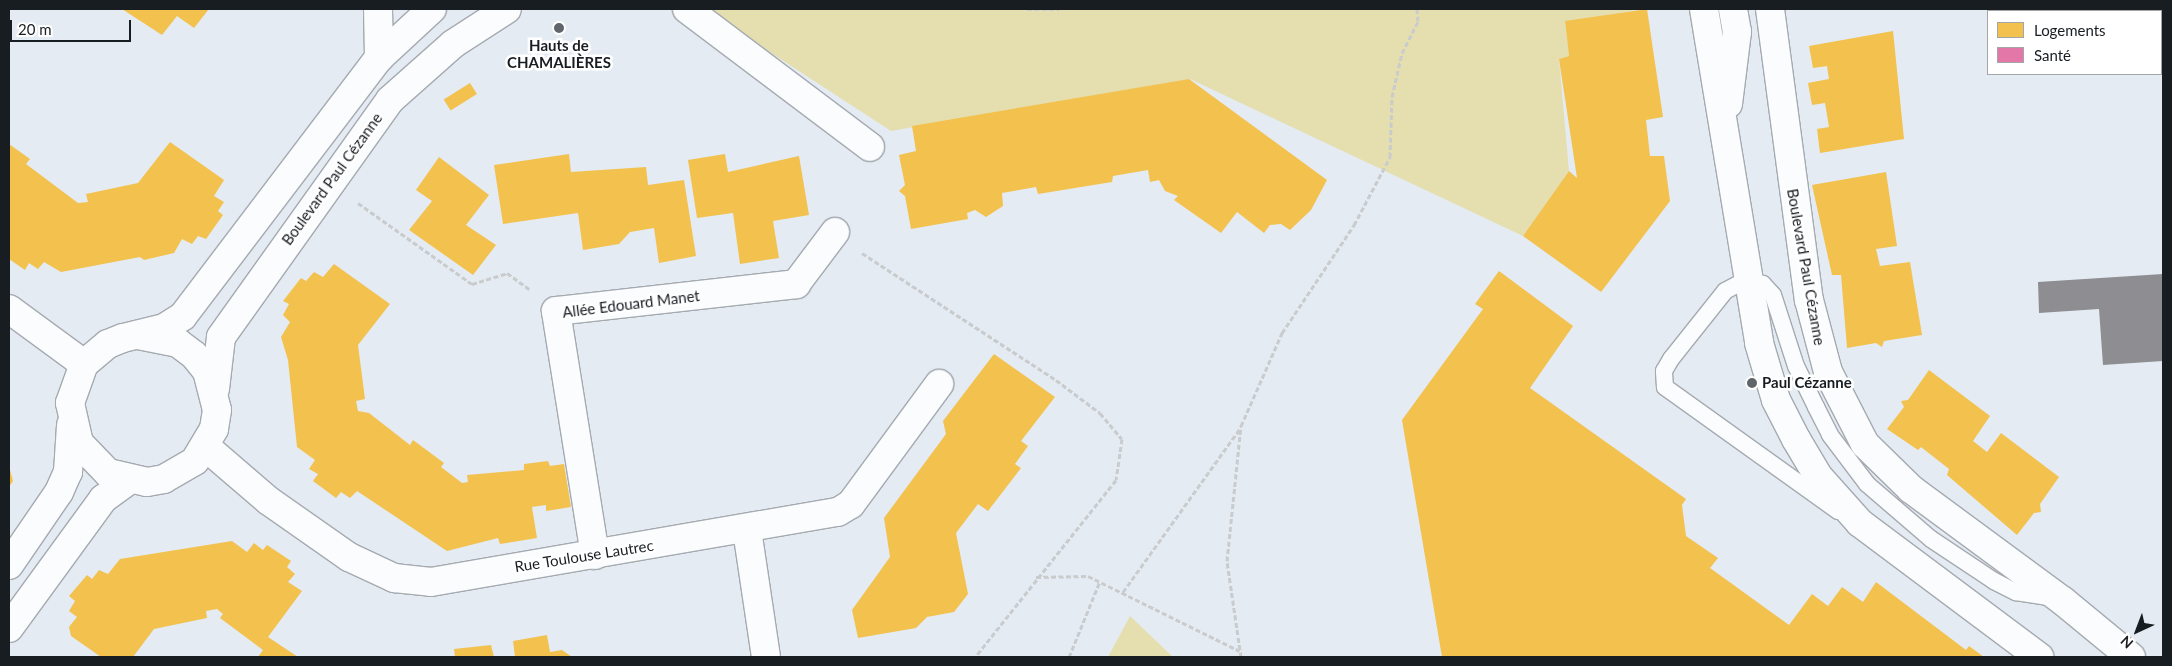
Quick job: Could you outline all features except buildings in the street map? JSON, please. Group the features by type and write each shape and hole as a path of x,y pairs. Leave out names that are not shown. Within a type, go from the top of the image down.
{"street":[{"path":"378,9 379,58"},
{"path":"9,565 59,492 68,472 71,424 70,403 84,364 108,344 164,328 184,316 379,58 432,9"},
{"name":"Boulevard Paul Cézanne","path":"215,390 221,337 329,180 390,100 453,44 507,9"},
{"path":"687,9 870,147"},
{"path":"1704,9 1746,280 1768,375 1796,439 1818,476 1885,544 2040,657"},
{"path":"1724,138 1737,32 1733,9"},
{"name":"Boulevard Paul Cézanne","path":"1770,9 1809,300 1821,352 1838,395 1865,444 1886,468 2064,601 2131,657"},
{"path":"1776,61 1779,9"},
{"name":"Allée Edouard Manet","path":"595,555 556,311 796,284 835,232"},
{"path":"9,309 84,364"},
{"path":"71,424 92,460 129,480 164,479 194,461 206,447 217,410 215,390 207,371 178,343 138,335"},
{"name":"Rue Toulouse Lautrec","path":"206,447 270,501 350,557 394,578 431,582 747,530 844,509 939,384"},
{"path":"9,628 103,499 129,480"},
{"path":"747,530 766,657"}],"lane":[{"path":"1885,544 1665,387 1664,371 1671,359 1725,291 1746,280 1763,284 1773,295 1796,366 1816,407 1867,484 1931,540 1994,581 2016,592 2064,601"}],"path":[{"path":"1027,9 1059,9"},
{"path":"1124,592 1241,426 1282,332 1354,225 1390,158 1392,97 1402,53 1418,21 1418,9"},
{"path":"329,180 472,284 508,272 556,311"},
{"path":"835,232 1100,413 1122,440 1116,480 1035,577 975,657"},
{"path":"1241,426 1227,561 1241,657"},
{"path":"1035,577 1088,576 1124,592 1240,651"},
{"path":"1069,657 1100,581"}],"shaded area":[{"path":"714,9 1642,9 1565,22 1569,56 1559,59 1569,171 1523,236 1190,79 891,131 716,17"},
{"path":"1130,616 1173,657 1108,657"}],"place":[{"name":"Hauts de CHAMALIÈRES","path":"559,28"},
{"name":"Paul Cézanne","path":"1752,383"}]}
